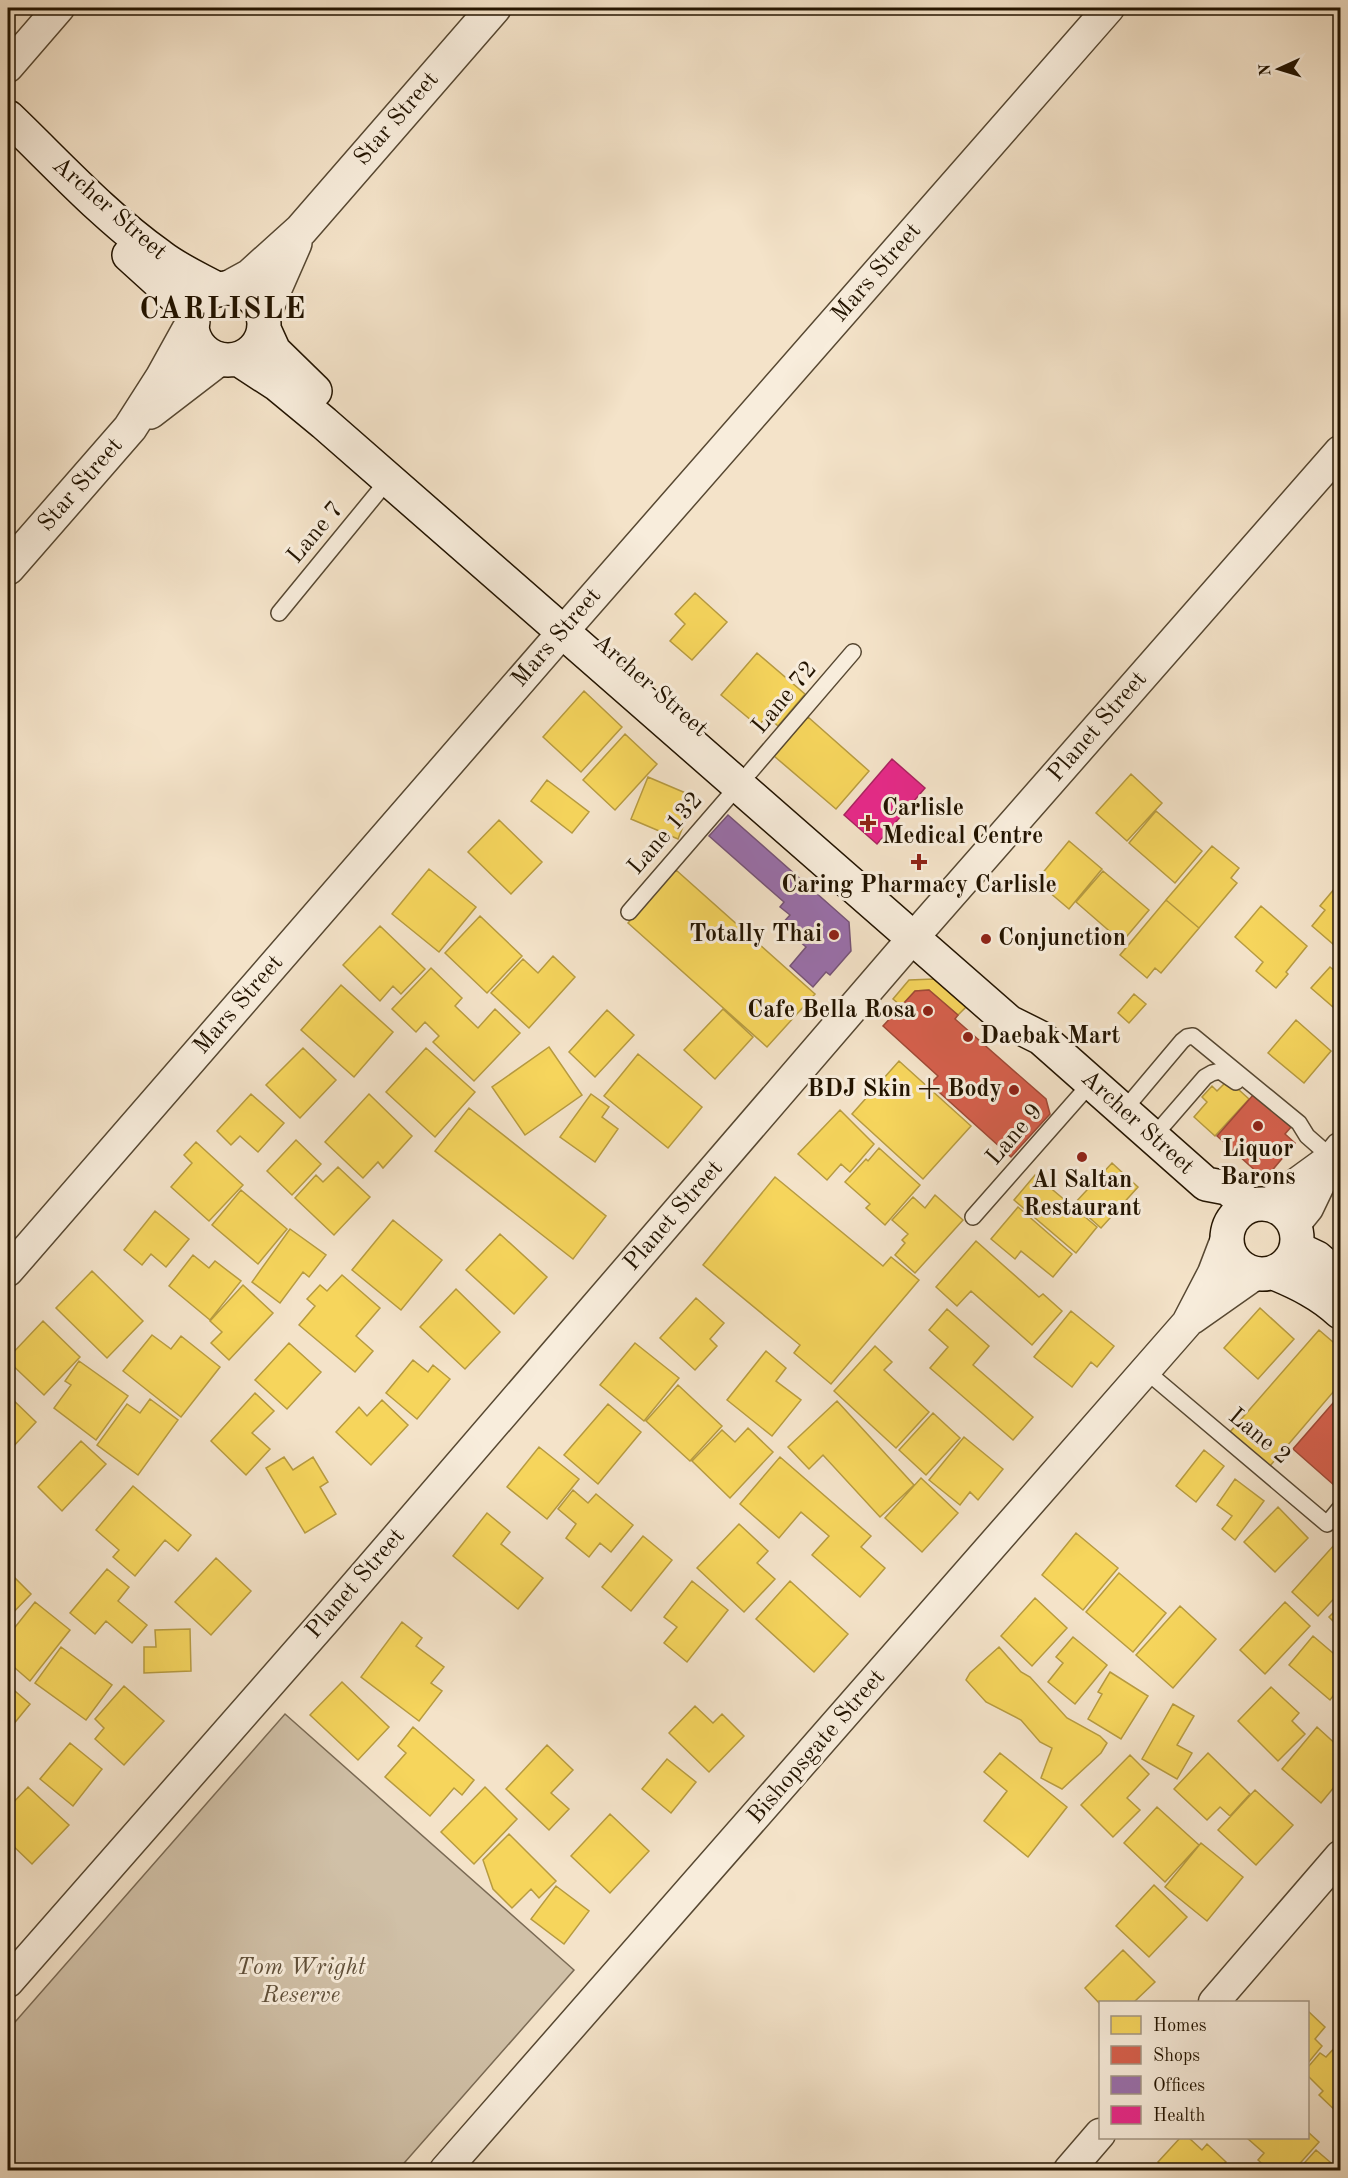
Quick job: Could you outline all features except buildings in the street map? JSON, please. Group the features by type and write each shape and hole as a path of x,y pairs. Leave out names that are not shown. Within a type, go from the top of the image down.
{"main road":[{"name":"Star Street","path":"224,289 250,276 301,230 494,8"},
{"name":"Archer Street","path":"8,117 111,216 159,255 184,272 224,289"},
{"name":"Archer Street","path":"8,139 193,318"},
{"name":"Star Street","path":"264,322 301,230"},
{"path":"224,289 240,290 250,296 258,305 264,322 256,348 248,355 228,359 208,354 199,345 194,334 193,318 200,303 208,294 224,289"},
{"name":"Star Street","path":"8,568 130,428 178,351 193,318"},
{"name":"Archer Street","path":"264,322 274,351 299,377 568,626 920,931 1022,1006 1041,1038 1206,1184 1212,1206 1243,1219"},
{"name":"Star Street","path":"130,428 200,372 228,359"},
{"name":"Archer Street","path":"228,359 278,385 388,480 568,626"},
{"path":"1341,1278 1295,1236 1288,1214 1279,1207 1243,1219 1230,1255 1241,1268 1297,1282 1329,1301 1341,1312"},
{"path":"1265,1274 1287,1264 1295,1236"}],"street":[{"path":"8,67 59,8"},
{"name":"Mars Street","path":"8,1271 1109,8"},
{"name":"Planet Street","path":"8,1982 329,1616 920,931 1341,451"},
{"path":"1243,1219 1336,1153"},
{"path":"1295,1236 1336,1153"},
{"name":"Bishopsgate Street","path":"445,2170 1187,1323 1243,1219"},
{"name":"Bishopsgate Street","path":"1187,1323 1265,1274"},
{"path":"1215,2001 1341,1856"},
{"path":"1070,2170 1099,2136"}],"lane":[{"name":"Lane 7","path":"279,613 388,480"},
{"name":"Lane 72","path":"744,779 853,652"},
{"name":"Lane 132","path":"628,912 744,779"},
{"path":"1123,1111 1182,1041 1193,1036 1299,1124 1307,1136"},
{"path":"1153,1137 1205,1077 1220,1071 1227,1074 1292,1130 1336,1153"},
{"name":"Lane 9","path":"974,1217 1091,1083"},
{"name":"Lane 2","path":"1146,1371 1328,1524 1341,1508"}],"green space":[{"name":"Tom Wright Reserve","path":"285,1714 574,1970 398,2170 8,2170 8,2030"}],"place":[{"name":"Carlisle Medical Centre","path":"868,823"},
{"name":"Caring Pharmacy Carlisle","path":"919,862"},
{"name":"Totally Thai","path":"834,935"},
{"name":"Conjunction","path":"986,939"},
{"name":"Cafe Bella Rosa","path":"928,1011"},
{"name":"Daebak Mart","path":"968,1037"},
{"name":"BDJ Skin + Body","path":"1014,1090"},
{"name":"Liquor Barons","path":"1258,1126"},
{"name":"Al Saltan Restaurant","path":"1082,1157"}],"district":[{"name":"CARLISLE","path":"223,310"}]}
